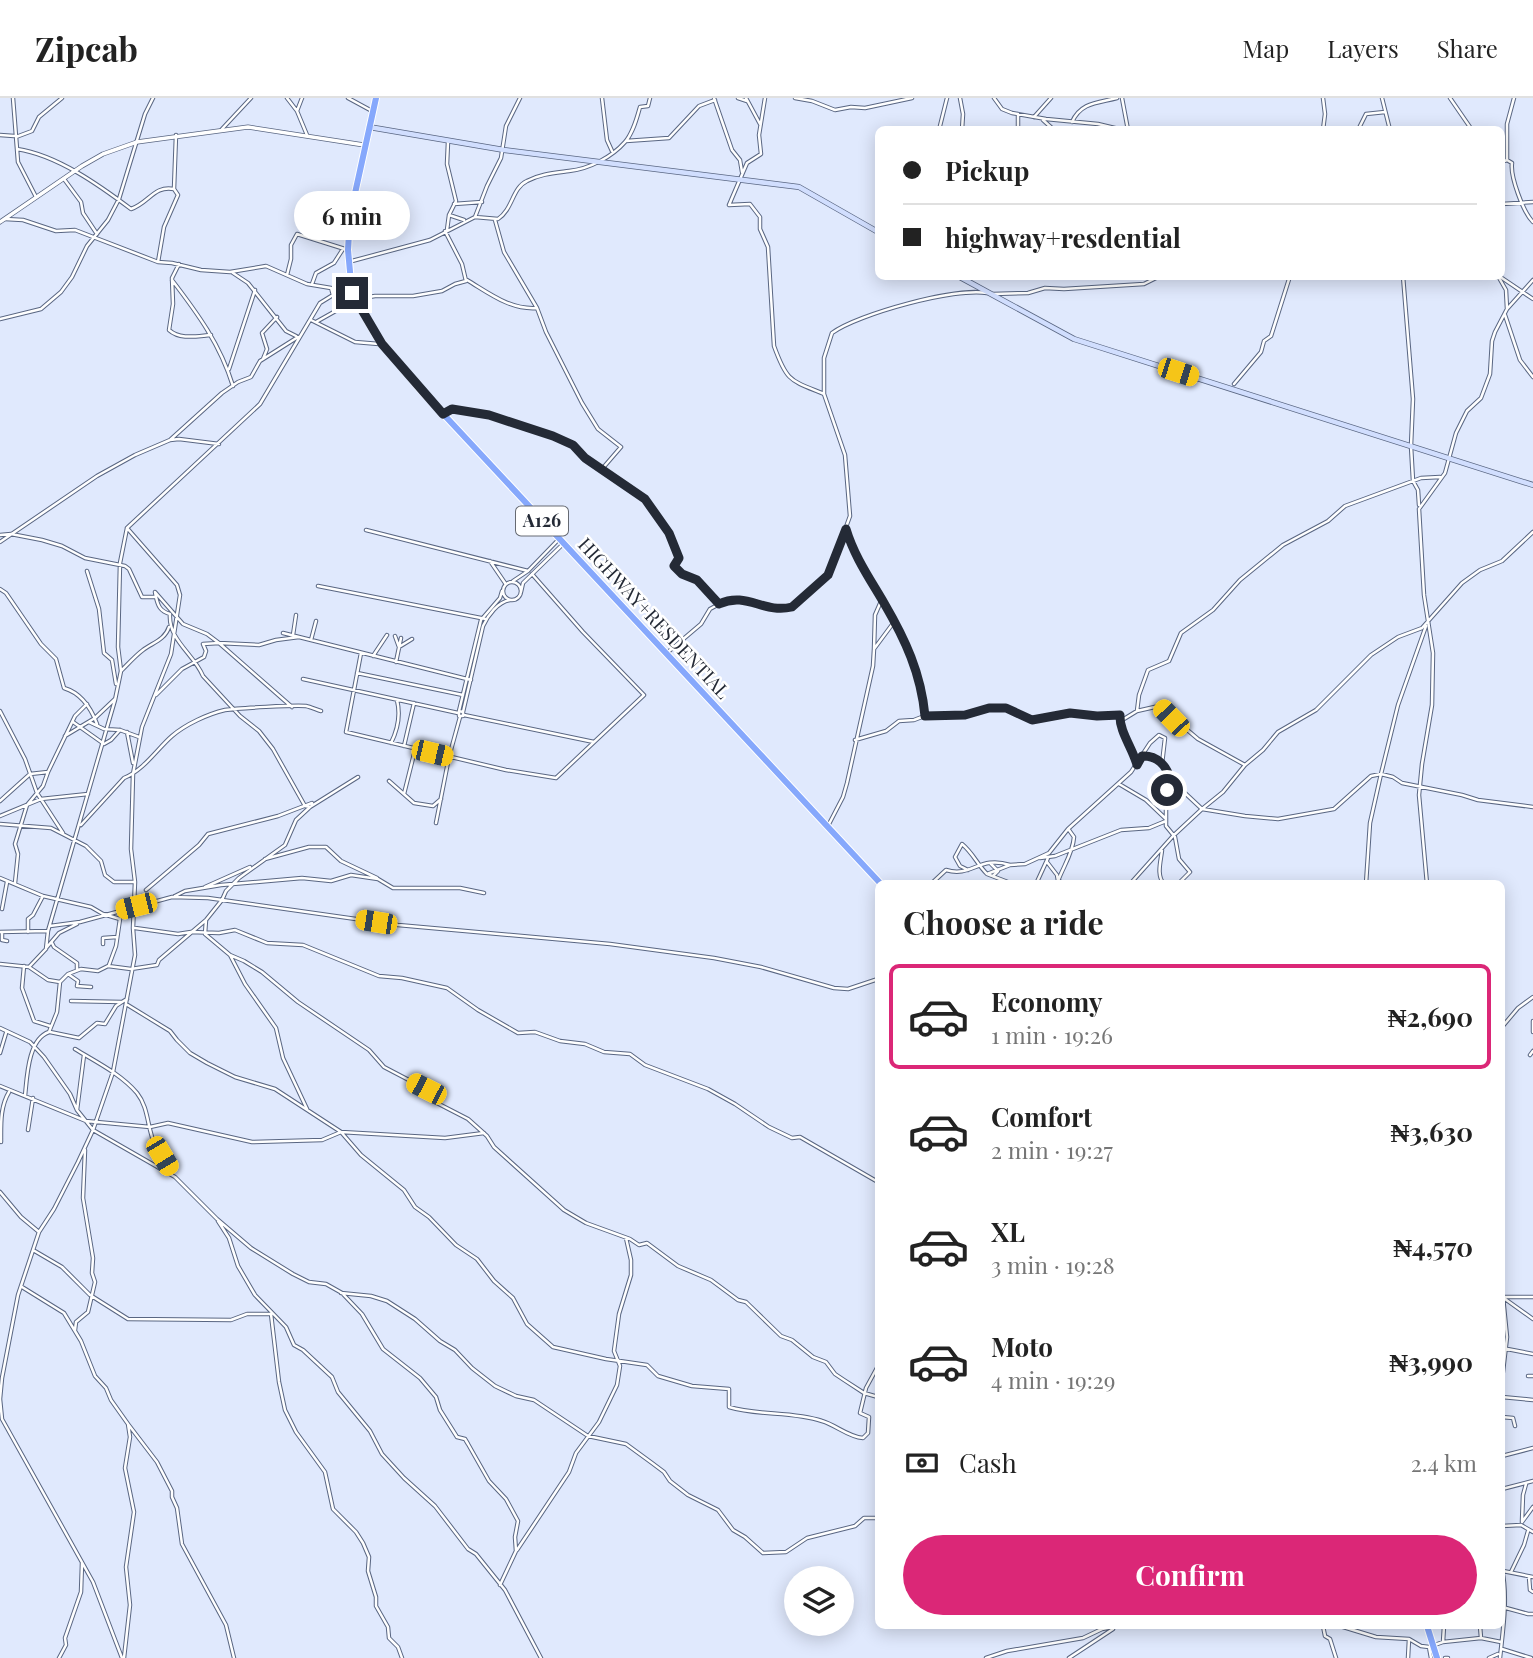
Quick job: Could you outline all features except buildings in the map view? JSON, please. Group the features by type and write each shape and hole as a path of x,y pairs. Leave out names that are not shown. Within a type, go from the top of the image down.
{"highway":[{"name":"HIGHWAY+RESDENTIAL","path":"376,98 364,145 345,249 355,296 368,323 382,344 443,414 877,880"},
{"path":"1428,1629 1431,1647 1437,1658"}],"main road":[{"path":"368,126 504,150 799,187 875,230"},
{"path":"965,280 1074,339 1533,485"}],"street":[{"path":"13,98 21,170 36,197"},
{"path":"0,135 16,136 32,131 39,117 62,98"},
{"path":"0,319 41,309 61,292 72,277 87,246 108,220 119,199 145,114 153,98"},
{"path":"222,129 251,98"},
{"path":"287,98 297,111 307,135"},
{"path":"297,111 302,98"},
{"path":"348,98 372,111"},
{"path":"475,217 504,150 506,126 520,98"},
{"path":"602,98 607,140 612,151"},
{"path":"626,141 640,107 648,106 650,98"},
{"path":"738,98 746,99 760,124"},
{"path":"765,98 760,124 761,154 748,161 729,205 750,204 760,217 760,229 768,247 774,346 779,361 788,378 824,394"},
{"path":"795,98 835,110 865,108 912,98"},
{"path":"940,126 947,98"},
{"path":"960,98 962,126"},
{"path":"994,98 1002,109 1018,114 1106,126"},
{"path":"1034,117 1051,98"},
{"path":"1073,122 1079,109 1120,98 1127,126"},
{"path":"1323,98 1324,126"},
{"path":"1382,98 1389,126"},
{"path":"1450,98 1469,126"},
{"path":"1514,98 1508,119 1507,160 1512,163 1511,169 1527,216 1533,222"},
{"path":"349,261 430,240 475,217 495,219 505,214 519,187 526,181 553,172 581,169 601,161 626,141 669,138 699,106 721,99"},
{"path":"715,100 732,150 740,160 742,172"},
{"path":"1360,126 1366,114 1385,112"},
{"path":"1018,114 1018,126"},
{"path":"1034,117 1050,126"},
{"path":"2,220 103,154 137,142 247,127 364,145"},
{"path":"158,262 162,233 178,195 174,189 176,135"},
{"path":"449,140 447,164 456,201 446,230 467,280 490,295 522,309 537,307"},
{"path":"17,149 36,152 74,172 119,199 128,208 133,209 150,199 157,190 165,187 174,189"},
{"path":"64,179 81,202 83,213 96,236"},
{"path":"453,204 482,202"},
{"path":"1505,204 1533,202"},
{"path":"449,215 467,220"},
{"path":"495,219 505,253 537,307 546,332 582,403 598,429 621,447 602,469"},
{"path":"2,220 23,220 56,231 75,230 158,262 201,270 230,272 271,267 312,285 331,288 333,295"},
{"path":"287,275 291,244 298,234 345,249 334,263 318,271 312,285"},
{"path":"179,264 173,272 173,304 169,330 175,335 189,337 211,335"},
{"path":"230,272 243,278 255,290 286,331 299,336"},
{"path":"172,280 211,335 233,386"},
{"path":"46,949 48,931 116,698 121,671 118,647 120,563 127,528 260,404 320,303 333,295 413,296 442,291 467,280"},
{"path":"666,654 694,631 710,609 719,604 736,598 770,608 792,607 828,575 851,511 845,455 824,394 825,352 836,330 895,306 968,292 1012,295 1045,288 1144,284 1152,280"},
{"path":"1234,384 1261,352 1264,341 1271,336 1289,280"},
{"path":"1403,280 1413,399 1413,481 1418,490 1420,557 1433,653 1433,687 1420,787 1427,880"},
{"path":"1419,509 1445,473 1456,433 1468,411 1478,403 1490,374 1492,341 1507,309 1506,290 1500,280"},
{"path":"1504,280 1533,299"},
{"path":"1507,309 1533,280"},
{"path":"229,373 231,358 241,338 255,290"},
{"path":"316,322 355,296"},
{"path":"1505,315 1520,360 1533,377"},
{"path":"263,360 267,349 262,333 277,317"},
{"path":"309,320 355,342 382,344"},
{"path":"170,440 233,386 251,377 259,363 299,336"},
{"path":"443,414 459,409 489,415 573,445 585,458 645,499 669,533 679,558 674,566 682,574 697,580 719,604"},
{"path":"0,542 113,465 170,440 188,439 219,444"},
{"path":"1137,711 1139,695 1148,670 1169,661 1181,633 1213,610 1240,580 1262,564 1275,550 1328,521 1345,506 1413,481 1441,477"},
{"path":"123,1658 93,1582 17,1447 2,1419 0,1409 2,1378 21,1286 39,1232 54,1209 93,1130 113,1072 135,955 133,928 136,906 131,849 132,774 139,737 171,654 180,590 127,528"},
{"path":"846,529 856,556 911,654 922,687 925,716"},
{"path":"366,530 528,571"},
{"path":"1134,880 1197,811 1223,792 1278,732 1316,710 1371,655 1398,637 1422,628 1462,583 1480,570 1502,561 1533,532"},
{"path":"0,535 11,534 62,546 85,558 120,563 129,569 142,597 156,597"},
{"path":"505,583 528,571 561,541"},
{"path":"484,619 503,601 516,599 523,583 561,541"},
{"path":"491,561 505,583"},
{"path":"87,571 99,610 104,653 112,660 117,687"},
{"path":"361,653 346,732 449,757 554,778 644,695 532,574"},
{"path":"513,581 520,586 521,592"},
{"path":"436,823 449,757 484,619 500,598 505,583"},
{"path":"318,586 484,619"},
{"path":"0,589 6,593 41,644 56,659 64,688 76,693 87,704 97,724"},
{"path":"502,591 505,598 510,600"},
{"path":"121,671 144,649 167,633 170,614 158,606 155,592 183,625 207,634 219,643 292,707"},
{"path":"827,827 843,797 873,666 875,615 881,599"},
{"path":"293,635 296,615"},
{"path":"312,640 316,621"},
{"path":"1366,880 1370,823 1381,774 1398,705 1427,621"},
{"path":"874,649 894,622"},
{"path":"169,627 212,688 259,731 305,806 310,807"},
{"path":"283,633 469,679"},
{"path":"373,656 387,635"},
{"path":"395,636 399,648"},
{"path":"155,696 182,669 204,657 206,651 203,644 259,645 299,637"},
{"path":"396,662 401,638"},
{"path":"399,648 412,639"},
{"path":"357,673 463,695"},
{"path":"303,679 594,742"},
{"path":"461,714 463,695 469,679"},
{"path":"65,736 95,718 116,698"},
{"path":"391,743 397,730 400,712 397,700"},
{"path":"15,883 18,854 15,845 27,805 43,786 65,736 87,704"},
{"path":"404,746 414,704"},
{"path":"79,827 124,778 159,752 172,736 205,716 233,709 306,706 321,711"},
{"path":"1119,722 1137,711 1160,706 1198,738 1245,765"},
{"path":"855,740 886,731 899,721 925,716 965,715 989,708 1006,708 1032,720 1070,713 1120,715 1119,722 1137,765"},
{"path":"0,711 25,759 37,793 64,836"},
{"path":"73,722 104,744"},
{"path":"89,722 108,730 120,730 139,737"},
{"path":"104,744 120,730"},
{"path":"127,732 134,766"},
{"path":"936,880 946,870 956,873 989,862 1025,864 1049,853 1068,829 1137,765 1150,743 1159,735 1164,736 1162,765"},
{"path":"404,794 415,749"},
{"path":"1142,756 1149,756 1168,770 1170,779 1202,808 1245,816 1278,819 1334,809 1371,776 1381,774 1420,787 1462,794 1492,804 1512,803 1533,807"},
{"path":"0,802 30,774 48,772"},
{"path":"49,1032 57,1012 60,982 68,974 77,969 98,971 108,966 131,969 157,965 159,960 206,920 234,883 285,845 296,820 318,801 358,777"},
{"path":"1170,779 1166,782 1166,826 1173,836 1178,859 1190,872 1182,880"},
{"path":"390,781 414,803 433,806 441,799"},
{"path":"1119,784 1146,800 1166,820"},
{"path":"0,816 41,799 88,794"},
{"path":"146,890 199,845 208,834 267,819 318,801"},
{"path":"1037,858 1047,860 1121,830 1149,828 1166,820"},
{"path":"0,824 51,828 86,846 102,861 105,875 114,881 135,882"},
{"path":"1057,880 1072,850 1074,837 1068,829"},
{"path":"968,870 960,866 955,857 962,844 974,854 987,874 1000,880"},
{"path":"198,889 234,876 269,857 309,847 326,847 341,861 393,888 460,888 484,893"},
{"path":"1160,880 1162,848"},
{"path":"1047,860 1057,875 1056,880"},
{"path":"1038,880 1047,860"},
{"path":"989,862 1003,880"},
{"path":"993,876 1010,865"},
{"path":"987,874 998,872"},
{"path":"50,1026 34,1021 22,988 27,967 59,933 80,922 173,897 185,891 234,883 302,878 331,880 351,875 378,879"},
{"path":"0,878 43,896 91,907 120,919 108,966"},
{"path":"2,909 8,880"},
{"path":"28,932 28,919 43,896"},
{"path":"173,897 222,900 398,925 610,944 714,958 761,967 834,988 848,989 875,980"},
{"path":"205,934 206,920"},
{"path":"50,926 80,922"},
{"path":"133,928 178,934 235,930 267,943 303,945 379,976 447,988 518,1033 535,1032 559,1041 586,1044 604,1052 630,1054 645,1065 708,1089 769,1127 792,1138 800,1137 875,1180"},
{"path":"6,941 2,940 1,932 48,931"},
{"path":"205,934 230,955 262,972 298,1002 369,1049 384,1067 426,1089 435,1102 468,1119 484,1133 494,1147 564,1210 586,1223 639,1245 647,1243 677,1266 711,1280 738,1300 746,1302 781,1336 826,1362 835,1374 864,1393 875,1396"},
{"path":"103,944 103,938 117,937"},
{"path":"51,943 77,963 77,969"},
{"path":"230,955 245,984 276,1028 283,1058 307,1109"},
{"path":"0,964 27,967 48,979 60,982"},
{"path":"68,974 78,981 77,986 91,987"},
{"path":"1505,1023 1518,1008 1533,997"},
{"path":"71,1002 124,1003 170,1031 183,1046 207,1063 235,1077 275,1089 341,1132 361,1155 404,1190 415,1207 429,1217 456,1245 477,1259 494,1281 513,1298 527,1324 542,1339 558,1349 647,1365 658,1376 692,1386 729,1389 729,1406 742,1411 782,1413 819,1420 855,1438 863,1438 870,1427 869,1417 860,1413 864,1393 875,1372"},
{"path":"25,1096 27,1069 34,1046 42,1035 49,1032 79,1038 97,1023 106,1024 116,1006 124,1003"},
{"path":"1533,1021 1533,1032"},
{"path":"0,1028 34,1046 70,1094 76,1110 93,1130 167,1171 251,1248 309,1282 326,1284 341,1293 362,1314 383,1349 424,1383 436,1397 440,1410 457,1437 465,1439 489,1481 506,1499 518,1521 516,1551"},
{"path":"0,1053 6,1031"},
{"path":"75,1049 113,1072 138,1094 144,1104 154,1144 169,1168 167,1171"},
{"path":"76,1110 84,1055"},
{"path":"0,1086 9,1092 33,1098 86,1121 150,1127 172,1124 252,1142 323,1140 341,1132 445,1138 484,1133"},
{"path":"1,1142 0,1114 9,1092"},
{"path":"29,1130 33,1098"},
{"path":"75,1331 76,1322 88,1312 94,1282 93,1258 83,1198 85,1147"},
{"path":"0,1192 21,1217 39,1232"},
{"path":"217,1219 229,1238 250,1289 286,1327 294,1345 308,1354 332,1377 338,1392 370,1431 382,1454 435,1506 468,1549 476,1554 505,1590 541,1658"},
{"path":"500,1585 516,1551 569,1472 575,1456 612,1399 620,1369 614,1351 619,1314 631,1275 626,1238"},
{"path":"33,1250 62,1267 90,1295 128,1319 231,1320 247,1314 271,1314"},
{"path":"21,1286 64,1313 92,1370 106,1388 117,1410 157,1462 170,1485 177,1507 182,1544 226,1625 234,1658"},
{"path":"341,1293 387,1301 455,1350 495,1386 516,1396 534,1400 588,1436 629,1446 664,1472 670,1481 688,1495 718,1510 733,1530 763,1553 786,1552 807,1538 855,1526 864,1518 875,1518"},
{"path":"1505,1297 1533,1297"},
{"path":"1505,1299 1533,1319"},
{"path":"271,1314 285,1410 296,1432 325,1472 333,1509 363,1543 369,1557 368,1571 376,1606 388,1627 389,1638 398,1647 402,1658"},
{"path":"1505,1322 1505,1345"},
{"path":"1505,1348 1533,1354"},
{"path":"1528,1376 1533,1376"},
{"path":"1505,1397 1533,1400"},
{"path":"1505,1417 1513,1418 1515,1426"},
{"path":"123,1658 130,1605 127,1567 134,1512 125,1468 130,1437 128,1424"},
{"path":"1505,1455 1533,1448"},
{"path":"1505,1488 1533,1481"},
{"path":"1526,1484 1522,1523 1528,1531 1533,1532"},
{"path":"1505,1526 1522,1523 1533,1507"},
{"path":"1511,1572 1528,1531"},
{"path":"59,1658 66,1645 65,1638 81,1592 82,1563"},
{"path":"1505,1571 1531,1577 1530,1590 1533,1592"},
{"path":"1505,1598 1505,1612"},
{"path":"1506,1608 1533,1614"},
{"path":"986,1658 1007,1651 1083,1638 1102,1629 1113,1629"},
{"path":"1069,1658 1113,1629"},
{"path":"1324,1629 1336,1658"},
{"path":"1350,1629 1376,1637 1409,1639 1421,1646 1431,1647 1443,1642 1481,1639 1502,1642"},
{"path":"1443,1642 1444,1629"},
{"path":"1480,1629 1481,1639"},
{"path":"1500,1658 1502,1629"},
{"path":"1408,1658 1409,1639"},
{"path":"1431,1647 1431,1658"},
{"path":"1489,1658 1501,1651 1531,1658"}],"route":[{"path":"352,293 382,344 443,414 459,409 489,415 573,445 585,458 645,499 669,533 679,558 674,566 682,574 697,580 719,604 736,598 770,608 792,607 828,575 846,529 856,556 911,654 922,687 925,716 965,715 989,708 1006,708 1032,720 1070,713 1120,715 1119,722 1137,765 1142,756 1158,761 1168,770 1170,779 1166,782 1167,790"}]}
